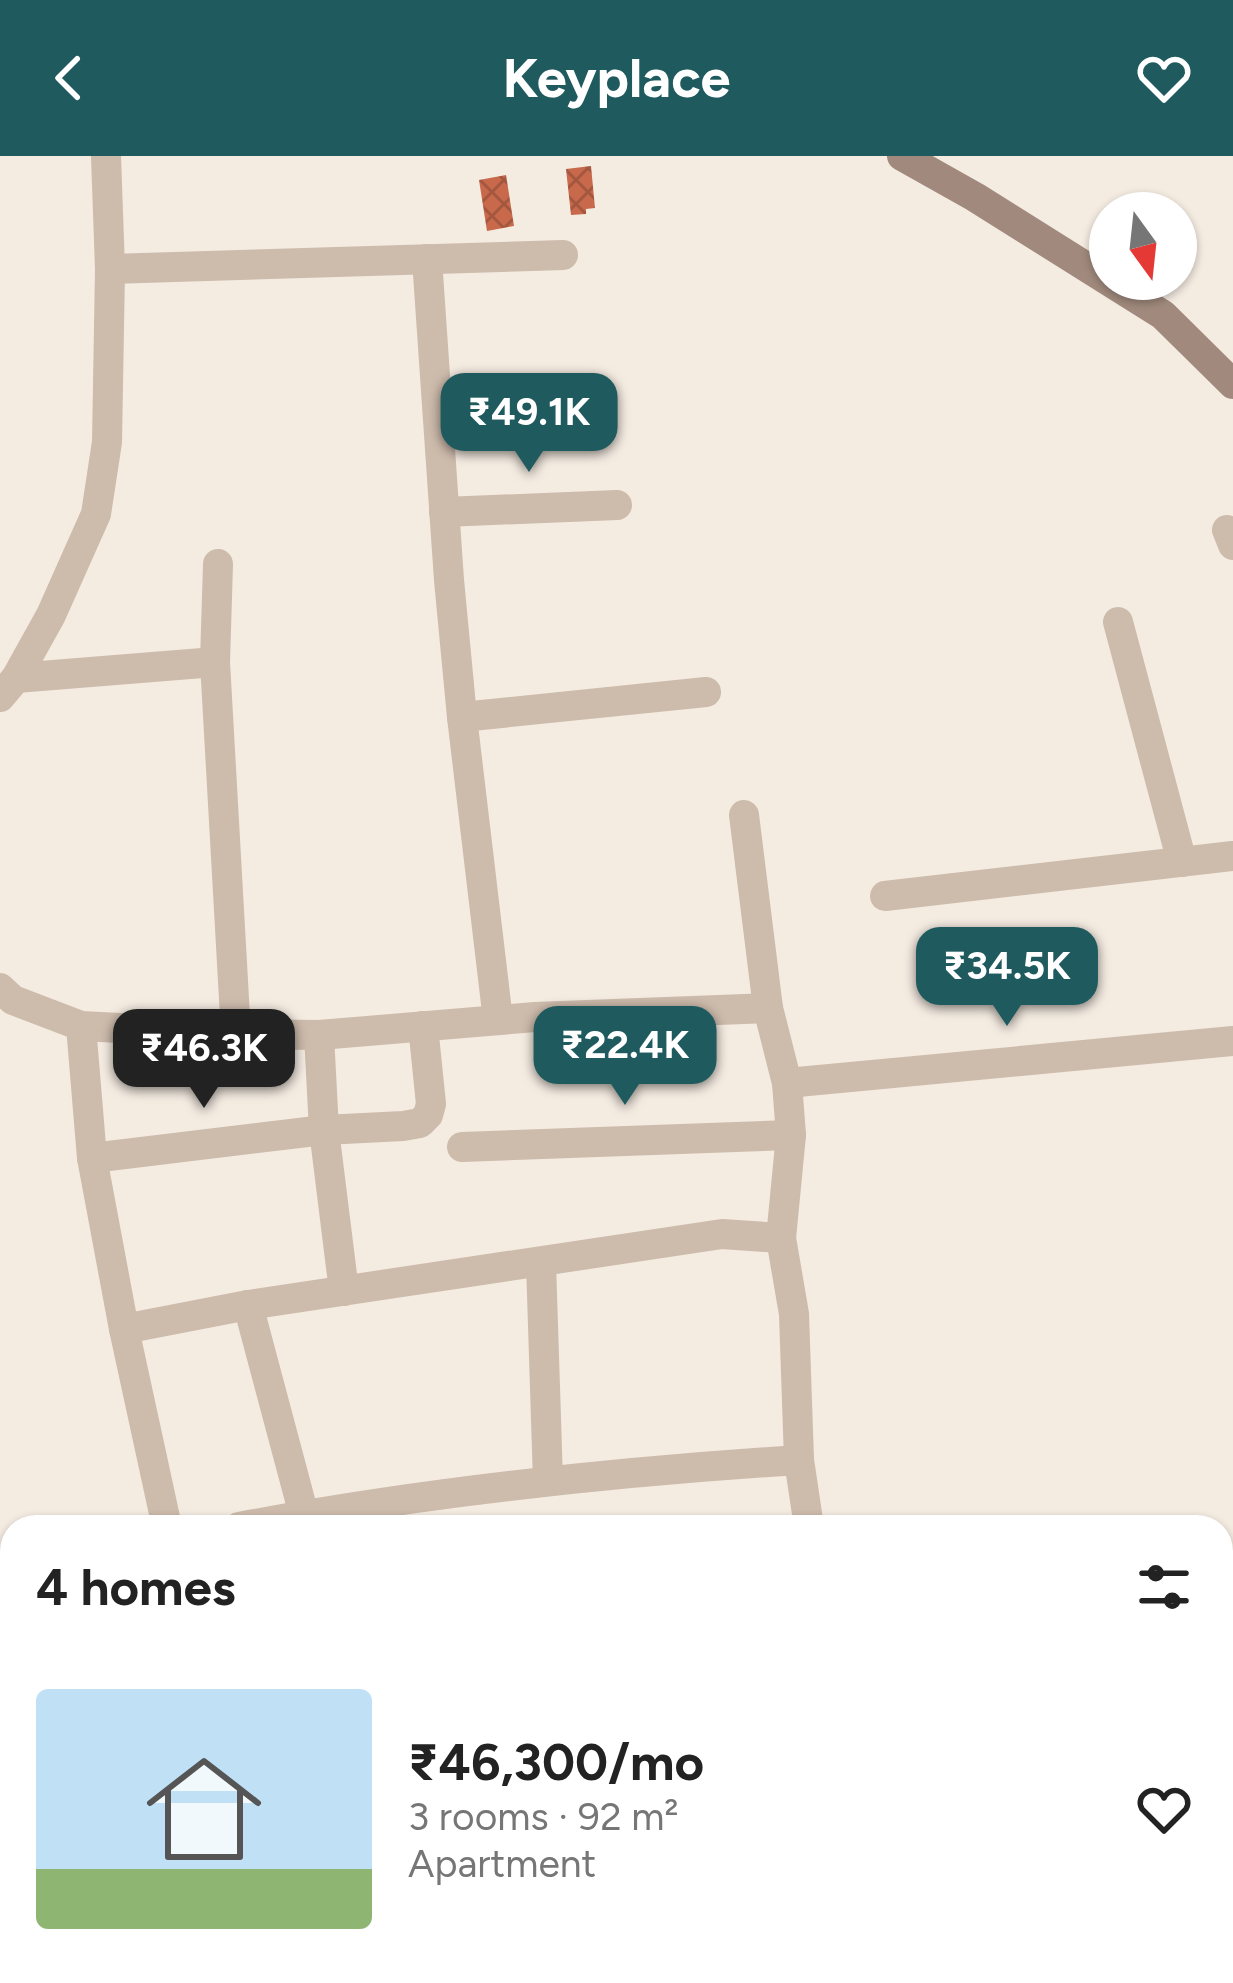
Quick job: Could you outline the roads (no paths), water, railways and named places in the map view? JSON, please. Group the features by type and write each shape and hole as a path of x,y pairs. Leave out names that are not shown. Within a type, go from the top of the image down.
{"main road":[{"path":"902,156 1163,315 1233,384"}],"street":[{"path":"8,687 52,615 96,514 107,442 110,269 106,156"},
{"path":"110,269 563,254"},
{"path":"427,259 462,717 498,1020"},
{"path":"444,512 616,505"},
{"path":"218,564 215,662 236,1034"},
{"path":"1118,622 1182,862"},
{"path":"8,687 215,662"},
{"path":"462,717 706,692"},
{"path":"744,815 768,1008 787,1083 791,1135 781,1238 794,1314 799,1460 807,1515"},
{"path":"885,896 1233,856"},
{"path":"0,988 13,1000 81,1026 236,1034 319,1035 498,1020 768,1008"},
{"path":"81,1026 92,1158 164,1515"},
{"path":"92,1158 421,1123 431,1104 423,1026"},
{"path":"319,1035 324,1130 344,1291"},
{"path":"787,1083 1233,1041"},
{"path":"462,1147 791,1135"},
{"path":"124,1329 248,1305 722,1234 781,1238"},
{"path":"541,1263 548,1481"},
{"path":"248,1305 304,1515 548,1481 799,1460"}]}
